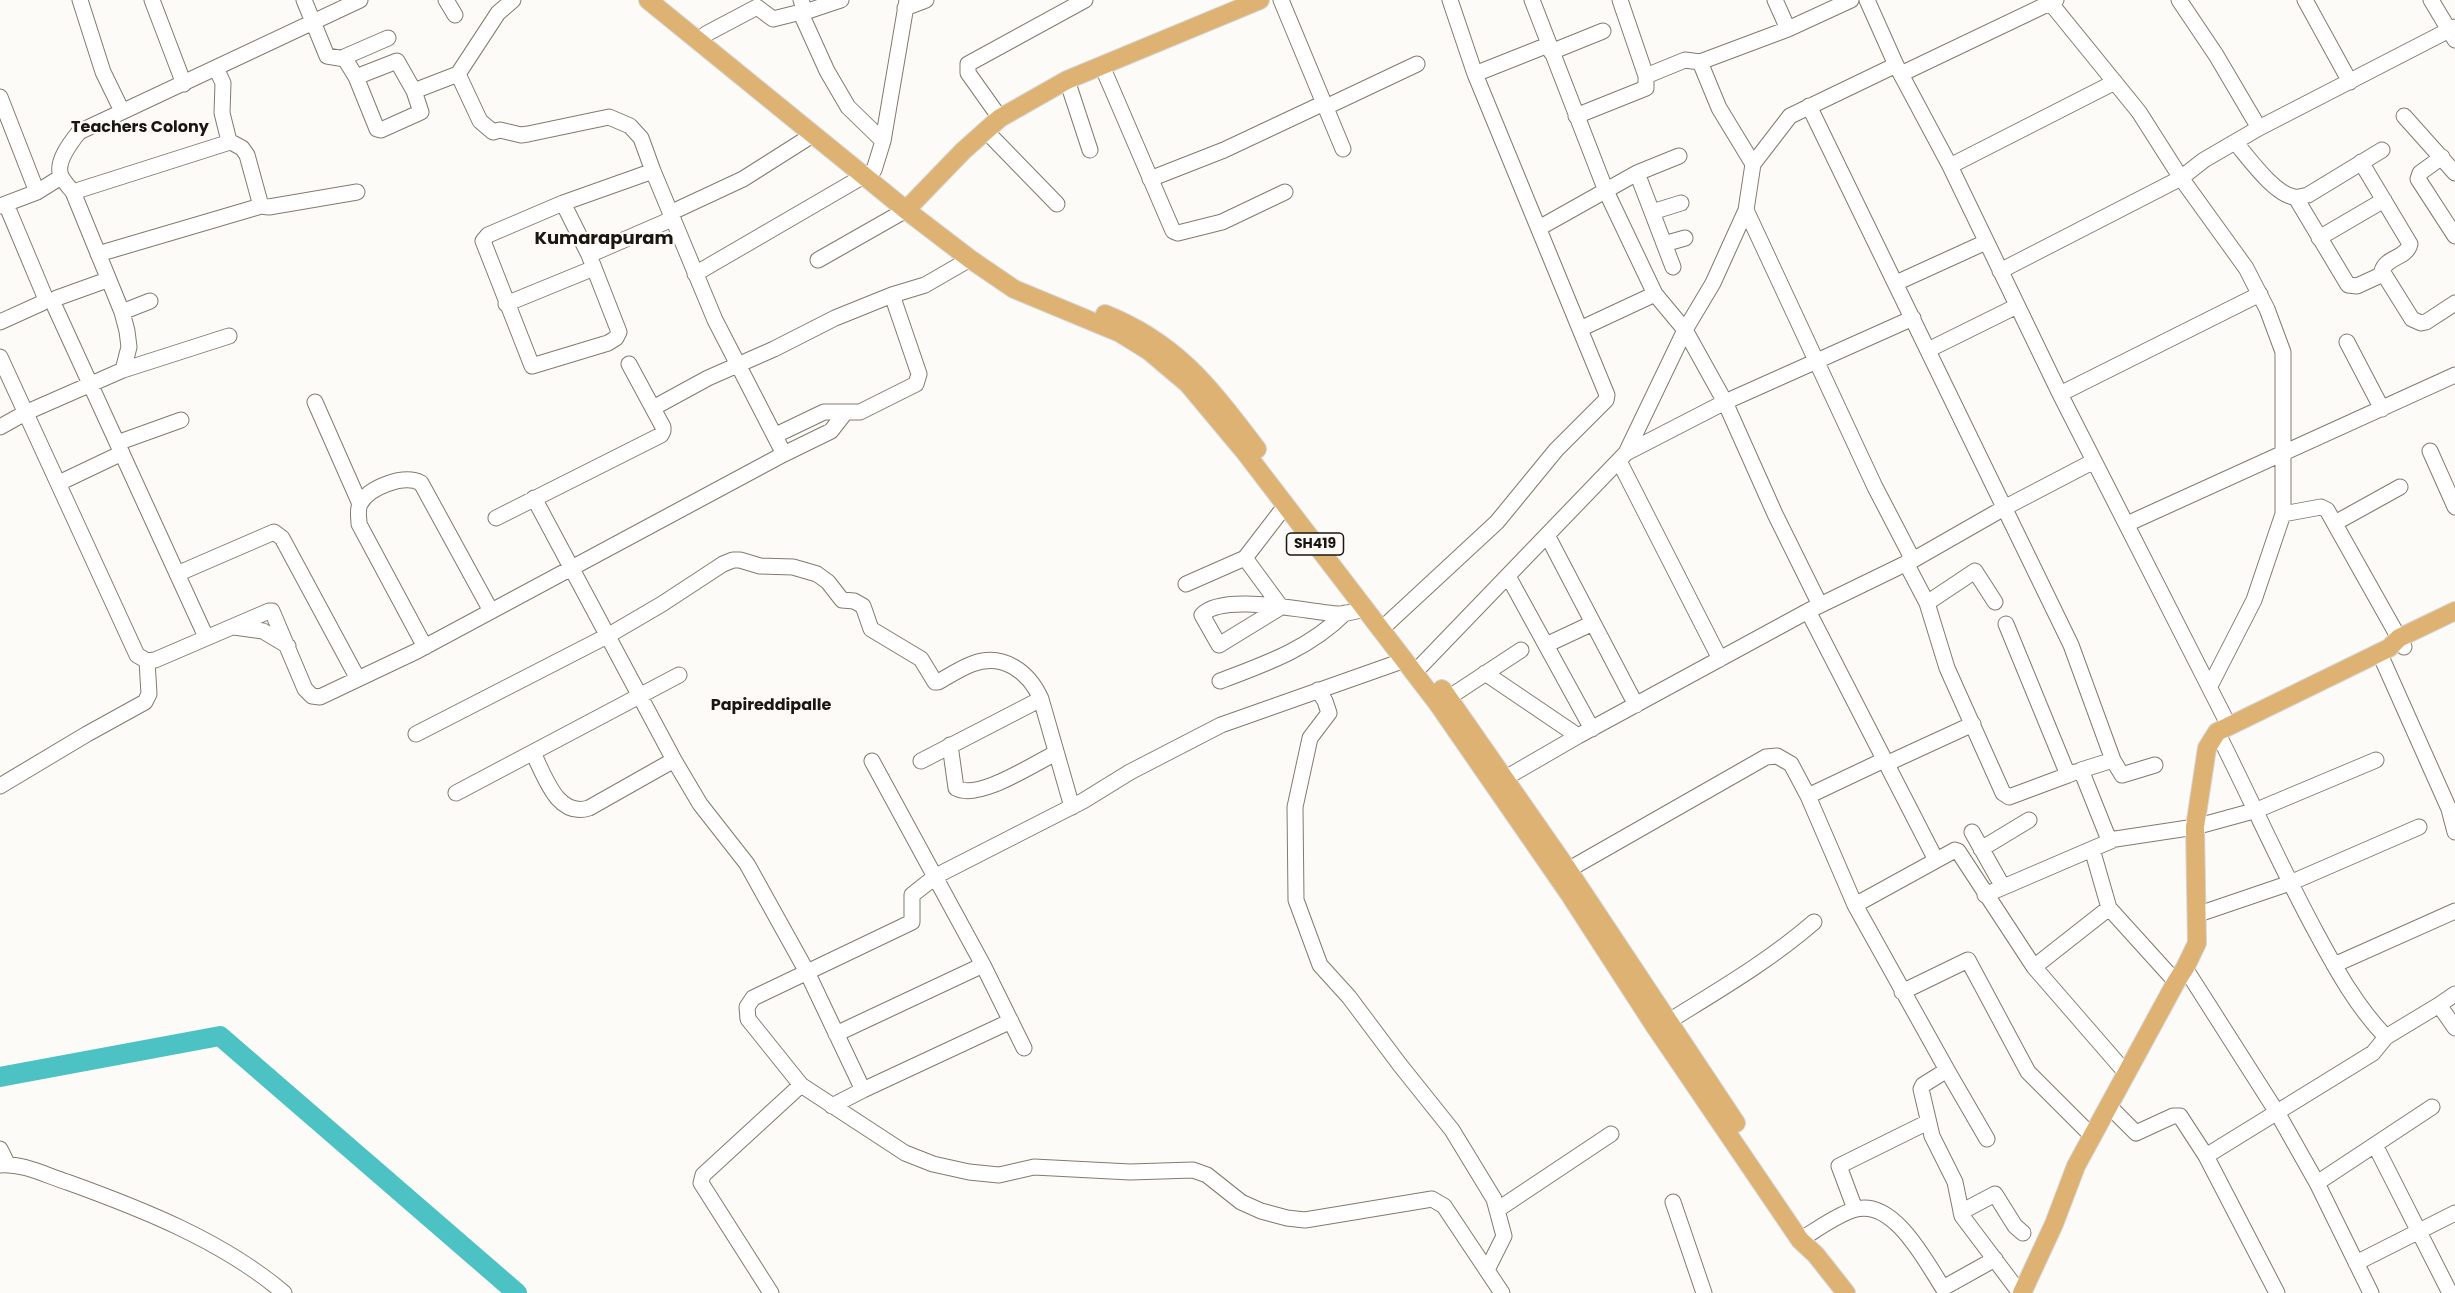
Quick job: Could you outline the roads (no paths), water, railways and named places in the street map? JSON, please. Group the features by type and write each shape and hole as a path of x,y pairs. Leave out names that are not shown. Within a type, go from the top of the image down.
{"main road":[{"name":"SH419","path":"648,0 814,134 870,173"},
{"name":"SH419","path":"662,0 706,34 970,259 1014,289 1120,333 1171,368 1244,451 1365,609 1414,666 1499,782 1816,1255 1846,1293"},
{"path":"910,206 985,130 1000,118 1067,80 1260,0"},
{"name":"SH419","path":"910,206 1002,267 1046,290 1125,322 1152,337 1193,369 1388,623 1414,666 1448,698 1499,782"},
{"path":"2021,1293 2054,1224 2076,1166 2197,943 2195,827 2207,748 2223,729 2393,646 2455,611"},
{"path":"2393,646 2455,622"},
{"name":"SH419","path":"1562,873 1669,1021 1804,1237"}],"street":[{"path":"81,0 103,72 122,111"},
{"path":"152,0 184,84"},
{"path":"304,0 328,57 342,58 388,38"},
{"path":"123,370 129,347 122,312 73,192 61,177 60,170 70,143 79,132 360,0"},
{"path":"446,0 455,15"},
{"path":"414,91 459,74 498,13 513,0"},
{"path":"706,34 757,7 773,19 841,0"},
{"path":"695,274 870,173 883,141 906,4 926,0"},
{"path":"1000,118 968,73 968,64 971,60 1085,0"},
{"path":"1281,0 1344,149"},
{"path":"1388,623 1497,522 1556,450 1606,400 1606,392 1475,75 1450,0"},
{"path":"1532,0 1606,191 1655,294 1685,330 1725,402 1814,608 1885,762 1936,860"},
{"path":"1576,116 1646,88 1646,76 1620,0"},
{"path":"1775,0 1788,29"},
{"path":"1646,76 1685,60 1700,62 1788,29 1851,0"},
{"path":"2179,0 2259,128"},
{"path":"2305,0 2350,82"},
{"path":"2000,271 2181,178 2204,160 2259,128 2453,32 2431,0"},
{"path":"1502,1293 1444,1206 1432,1199 1305,1220 1287,1218 1241,1202 1207,1175 1193,1170 1130,1172 1034,1167 999,1175 969,1172 933,1164 905,1153 801,1085 748,1019 747,1007 753,998 912,922 912,895 936,876 1072,807 1130,772 1221,725 1318,690 1414,666 1508,576 1622,457 1685,330 1713,283 1746,210 1753,164 1790,116 2052,1 2139,112 2181,178 2246,268 2260,294 2283,352 2283,514 2254,600 2210,686"},
{"path":"1871,2 1899,69 1950,166 2060,394 2210,686 2223,729 2290,883 2352,995 2386,1037"},
{"path":"803,9 803,18 827,71 848,107 883,141"},
{"path":"1475,75 1603,31"},
{"path":"342,58 356,76 375,126 381,130 420,114 422,109 397,61 356,76"},
{"path":"1700,62 1719,108 1753,164"},
{"path":"1150,179 1224,150 1417,64"},
{"path":"1102,66 1175,233 1222,222 1285,192"},
{"path":"216,68 223,83 222,113 230,142"},
{"path":"459,74 480,121 493,132 507,130 521,135 609,117 630,126 641,138 695,274 737,364 784,454"},
{"path":"1067,80 1090,150"},
{"path":"1950,166 2115,82"},
{"path":"1,100 37,192"},
{"path":"1809,106 2071,645 2112,760 2122,775 2155,765"},
{"path":"2404,116 2455,172"},
{"path":"985,130 1057,204"},
{"path":"507,304 591,262 671,216 743,179 814,134"},
{"path":"73,192 230,142 242,148 247,156 261,206"},
{"path":"2235,142 2276,187 2296,198 2308,195 2382,150"},
{"path":"1539,228 1637,173 1679,156"},
{"path":"2442,157 2420,173 2418,178 2455,237"},
{"path":"2361,162 2410,244 2407,252 2384,265 2383,274 2416,322 2426,322 2455,303"},
{"path":"563,203 591,262 619,332 616,339 608,343 532,366 483,241 488,235 563,203 653,171"},
{"path":"1637,173 1673,267"},
{"path":"0,322 42,303 45,297 3,205 37,192 61,177"},
{"path":"98,254 261,206 269,207 357,192"},
{"path":"2296,198 2348,285 2357,286 2383,274"},
{"path":"2319,238 2384,200"},
{"path":"1652,213 1681,203"},
{"path":"818,260 910,206"},
{"path":"1746,210 1909,561 1927,603 1947,668 2003,793 2008,797 2112,760"},
{"path":"1664,244 1685,238"},
{"path":"1896,284 1986,242"},
{"path":"653,408 737,364 835,318 892,295 925,285 970,259"},
{"path":"107,280 53,301 206,637"},
{"path":"1580,329 1655,294"},
{"path":"2060,394 2260,294"},
{"path":"776,435 815,415 860,412 916,384 919,374 892,295"},
{"path":"122,312 150,301"},
{"path":"1929,350 2017,306"},
{"path":"1622,457 1725,402 1913,318"},
{"path":"0,427 25,413 123,370 229,336"},
{"path":"2347,342 2382,409"},
{"path":"0,357 137,655 147,661 155,660 231,626 273,611 305,689 312,696 320,697 425,647 831,431 845,413"},
{"path":"496,518 661,435 663,427 629,364"},
{"path":"2127,524 2455,375"},
{"path":"315,402 360,504"},
{"path":"59,483 119,448 182,420"},
{"path":"2430,451 2455,507"},
{"path":"1622,457 1720,659"},
{"path":"1499,782 1585,732 1814,608 1909,561 2094,461"},
{"path":"425,647 359,524 360,504 386,484 403,479 414,479 421,483 492,611"},
{"path":"2336,523 2400,487"},
{"path":"534,498 674,760 706,812 747,864 807,972 863,1090"},
{"path":"1186,584 1245,558 1285,506"},
{"path":"2283,514 2321,507 2327,510 2336,523 2393,646 2452,808 2455,832"},
{"path":"177,574 273,532 278,534 358,679"},
{"path":"1547,535 1636,705"},
{"path":"1245,558 1281,607"},
{"path":"416,734 609,635 733,560 764,567 793,567 823,578 842,600 860,603 866,610 872,629 921,659 935,682 972,664 985,661 1010,664 1024,673 1041,699 1072,807"},
{"path":"1927,603 1976,572 1995,602"},
{"path":"1508,576 1546,645 1585,732"},
{"path":"1281,607 1221,644 1218,644 1202,617 1202,614 1207,611 1227,605 1281,607 1345,613 1365,609"},
{"path":"1220,681 1298,650 1345,613"},
{"path":"1546,645 1593,623"},
{"path":"2006,624 2075,772 2109,840 2113,840"},
{"path":"231,626 263,631 288,646"},
{"path":"1448,698 1521,650"},
{"path":"0,786 145,702 149,694 147,661"},
{"path":"1485,673 1585,732"},
{"path":"456,793 642,697 679,675"},
{"path":"1318,690 1325,700 1329,713 1310,738 1296,807 1296,900 1320,965 1349,997 1452,1130 1494,1199 1504,1236 1487,1270"},
{"path":"921,761 1041,699"},
{"path":"1808,796 1973,724"},
{"path":"950,745 954,781 956,788 961,790 981,790 1056,753"},
{"path":"533,753 556,796 564,806 580,811 674,760"},
{"path":"1562,873 1766,758 1777,756 1791,764 1808,796 1855,904 1902,992 1987,1139"},
{"path":"1985,895 2113,840 2195,827 2257,810 2376,760"},
{"path":"872,761 983,964 1024,1048"},
{"path":"1981,849 2029,820"},
{"path":"2196,915 2290,883 2419,827"},
{"path":"1972,832 2003,887"},
{"path":"2092,849 2109,908 2181,975 2278,1114 2317,1183 2371,1293"},
{"path":"1855,904 1955,850 1958,851 2034,967 2126,1073"},
{"path":"2034,967 2109,908"},
{"path":"2334,965 2455,911"},
{"path":"1669,1021 1751,970 1814,922"},
{"path":"1902,992 1968,960 2028,1072 2092,1136"},
{"path":"836,1034 983,964"},
{"path":"2206,1156 2278,1114 2373,1053 2386,1037 2455,994"},
{"path":"2439,1005 2455,1028"},
{"path":"832,1106 1011,1021"},
{"path":"1947,1070 1923,1085 1921,1089 1932,1136 1955,1182 1961,1212 1967,1224 2021,1293"},
{"path":"771,1293 701,1183 701,1178 801,1085"},
{"path":"2109,1106 2136,1133 2173,1116 2180,1116 2206,1156 2277,1293"},
{"path":"2317,1183 2432,1107"},
{"path":"1855,1209 1839,1166 1928,1122"},
{"path":"1497,1210 1611,1134"},
{"path":"2375,1145 2450,1293"},
{"path":"0,1149 4,1165 18,1165 85,1189 182,1229 244,1263 284,1293"},
{"path":"1961,1212 1995,1194 2015,1226 2023,1233"},
{"path":"1673,1202 1704,1293"},
{"path":"1804,1237 1855,1209 1867,1209 1882,1213 1905,1229 1943,1288 1995,1260"},
{"path":"2356,1263 2455,1213"}],"waterway":[{"path":"0,1077 220,1036 517,1293"}],"district":[{"name":"Teachers Colony","path":"140,128"},
{"name":"Kumarapuram","path":"604,239"},
{"name":"Papireddipalle","path":"771,706"}]}
